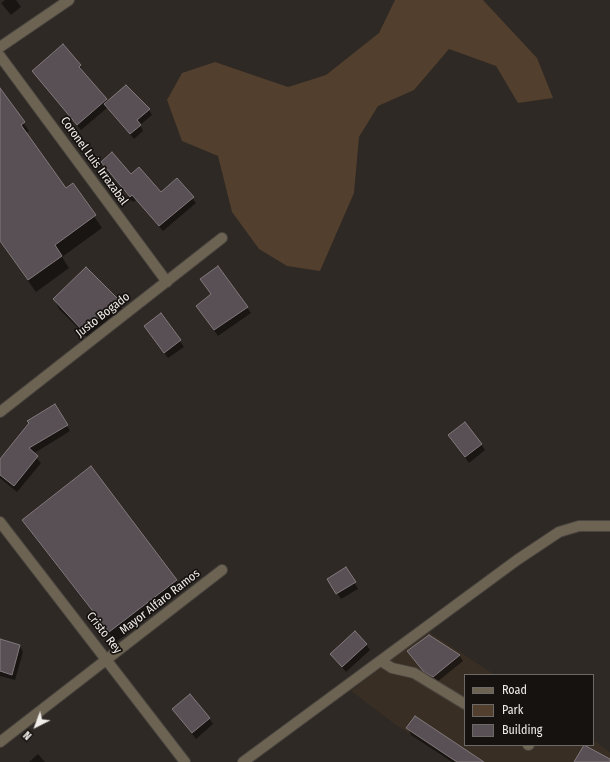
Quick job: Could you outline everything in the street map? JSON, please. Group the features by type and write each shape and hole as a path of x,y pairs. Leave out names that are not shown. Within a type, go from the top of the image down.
{"street":[{"path":"0,47 69,0"},
{"name":"Coronel Luis Irrazabal","path":"0,56 166,282"},
{"name":"Justo Bogado","path":"0,412 222,238"},
{"name":"Cristo Rey","path":"0,522 108,660 185,762"},
{"path":"243,762 517,560 559,532 579,526 610,526"},
{"name":"Mayor Alfaro Ramos","path":"0,742 108,660 222,570"},
{"path":"380,661 392,668 414,674 464,703"}],"shaded area":[{"path":"426,630 493,674 464,674 464,746 594,746 594,741 610,752 610,762 456,762 396,725 351,691"}],"green space":[{"path":"395,0 483,0 537,58 553,98 518,103 496,66 449,49 414,90 378,106 359,137 354,193 320,271 287,266 259,249 232,212 218,156 182,141 167,100 182,73 215,62 288,87 326,75 379,33"}],"building":[{"path":"63,44 81,65 79,67 107,99 77,125 32,71"},
{"path":"126,85 150,109 137,120 141,125 130,134 104,104"},
{"path":"0,88 25,122 21,125 66,188 73,183 96,215 55,245 62,256 28,280 0,241"},
{"path":"112,152 131,174 139,167 161,192 177,178 194,197 159,226 132,195 130,197 101,162"},
{"path":"218,266 248,307 214,330 196,306 211,294 200,279"},
{"path":"86,267 118,299 84,332 53,299"},
{"path":"161,313 181,340 164,353 144,326"},
{"path":"55,404 68,425 29,448 38,456 14,486 0,475 0,459 29,423 27,421"},
{"path":"465,422 482,444 465,457 448,435"},
{"path":"91,466 177,580 109,632 22,520"},
{"path":"346,567 356,582 336,594 327,579"},
{"path":"355,631 367,644 342,667 330,654"},
{"path":"429,635 460,655 433,677 424,672 407,651"},
{"path":"0,639 20,645 12,675 0,671"},
{"path":"190,694 210,718 192,733 172,709"},
{"path":"415,716 484,762 457,762 406,728"},
{"path":"583,746 610,759 610,762 574,762"}]}
